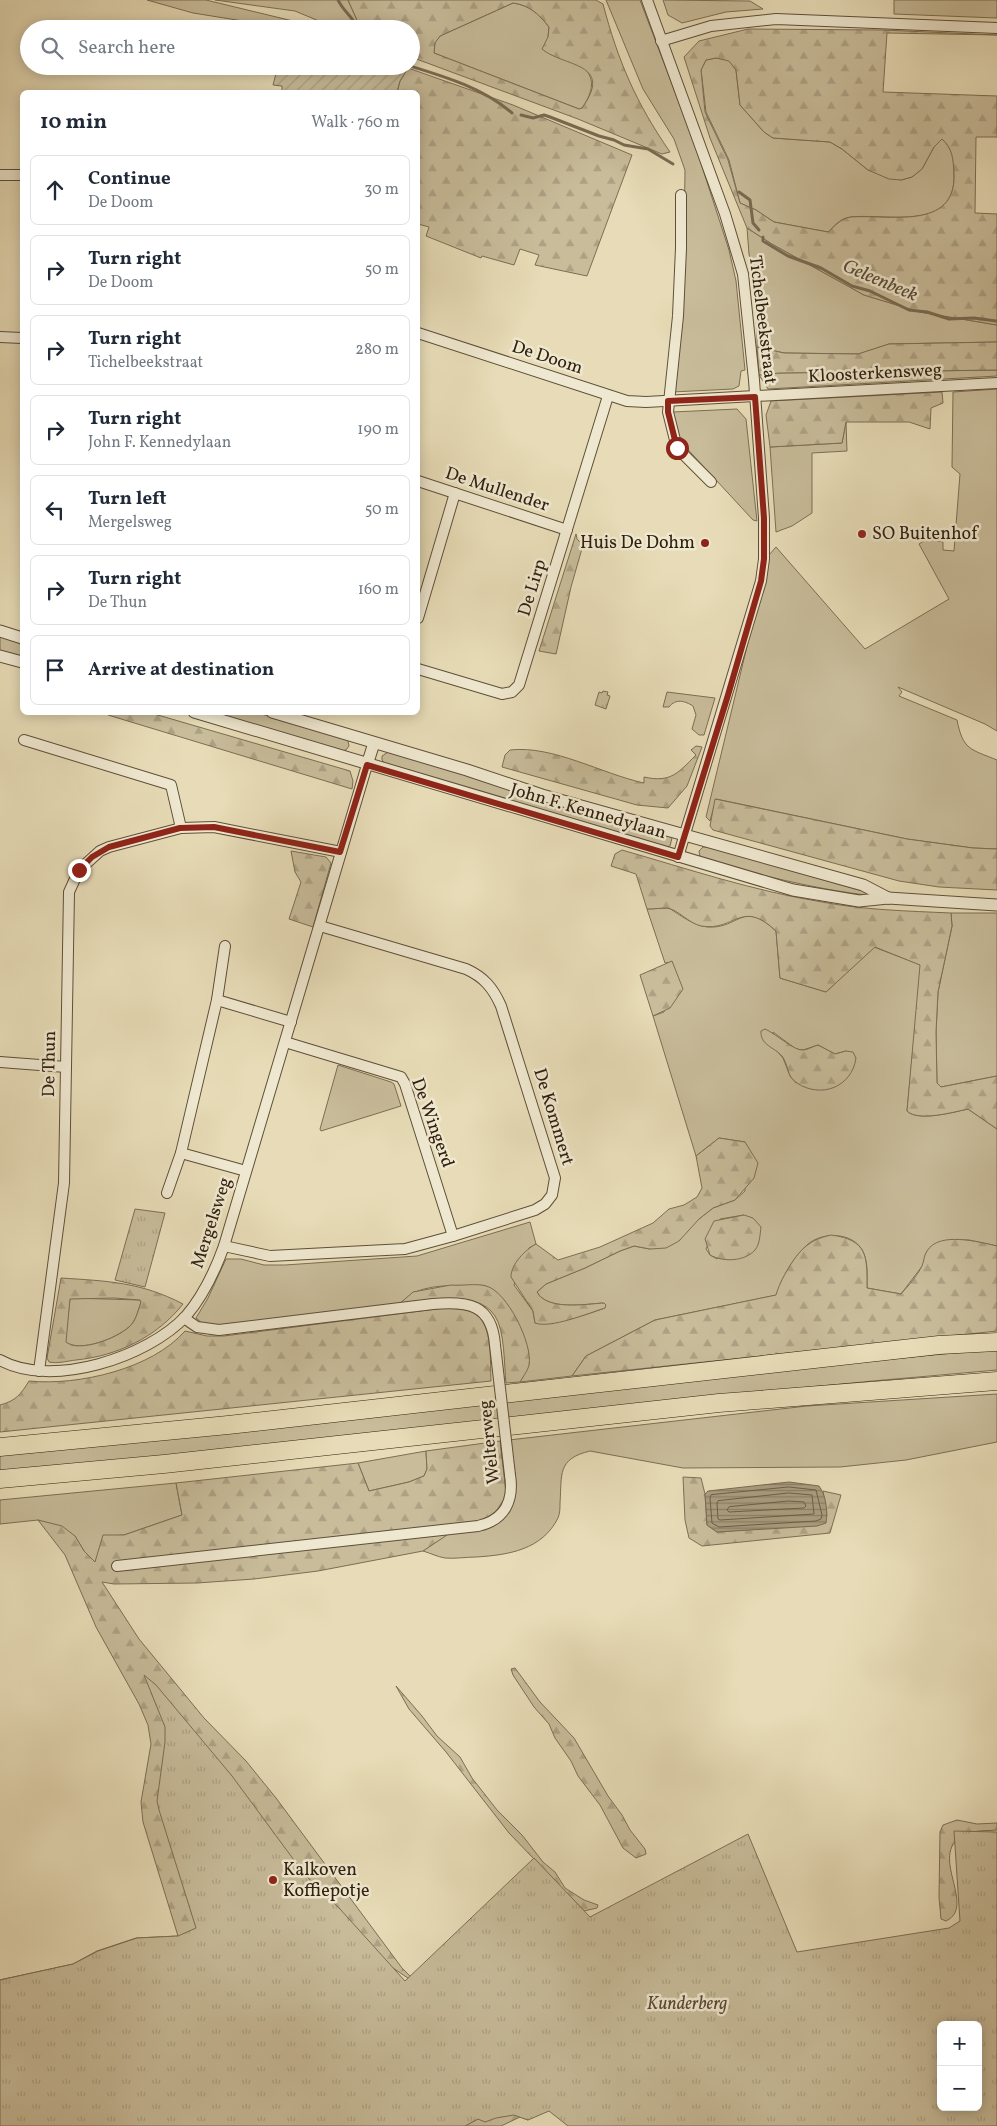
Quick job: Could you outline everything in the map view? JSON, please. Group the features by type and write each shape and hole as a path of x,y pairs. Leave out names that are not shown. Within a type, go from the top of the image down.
{"highway":[{"path":"0,1448 228,1425 939,1345 997,1342"},
{"path":"0,1479 164,1464 719,1403 997,1381"}],"street":[{"name":"Tichelbeekstraat","path":"647,0 725,214 741,266 755,397 764,518 764,559 761,581 678,857"},
{"path":"661,42 712,26 776,19 997,28"},
{"path":"0,174 20,175"},
{"path":"681,196 678,316 668,412 677,448 711,482"},
{"name":"De Doom","path":"420,334 627,401 755,397"},
{"path":"0,338 20,338"},
{"name":"Kloosterkensweg","path":"755,397 997,383"},
{"name":"De Lirp","path":"420,670 502,694 516,689 522,681 608,396"},
{"name":"De Mullender","path":"420,482 567,530"},
{"path":"420,611 455,493"},
{"path":"0,631 20,637"},
{"path":"0,656 20,661"},
{"name":"John F. Kennedylaan","path":"204,715 793,890 859,901 888,898 997,904"},
{"name":"John F. Kennedylaan","path":"282,715 542,795 862,885 888,898"},
{"path":"24,740 171,785 180,828"},
{"path":"367,765 374,742"},
{"name":"Mergelsweg","path":"0,1360 24,1369 39,1371 80,1368 117,1359 153,1342 184,1318 204,1292 215,1272 224,1246 367,765"},
{"name":"De Thun","path":"39,1371 64,1183 69,892 75,877 92,857 109,847 180,828 214,827 340,852"},
{"name":"De Kommert","path":"224,1246 270,1256 405,1249 453,1236 540,1207 552,1195 555,1184 544,1143 495,991 486,980 466,968 320,926"},
{"path":"167,1193 181,1153 217,1000 225,946"},
{"path":"217,1000 291,1022"},
{"name":"De Wingerd","path":"285,1042 401,1077 405,1084 453,1236"},
{"path":"0,1062 66,1067"},
{"name":"Mergelsweg","path":"181,1153 246,1171"},
{"name":"Welterweg","path":"117,1566 478,1526 495,1520 506,1508 512,1494 492,1328 484,1313 477,1308 461,1303 433,1304 226,1330 210,1330 197,1327 184,1318"}],"green space":[{"path":"147,0 206,0 289,20 237,20 193,13"},
{"path":"215,0 348,0 357,20 316,20 295,11"},
{"path":"348,0 596,0 603,4 629,81 647,116 670,152 662,154 578,119 420,60 420,20 357,20","holes":["513,3 533,11 549,27 548,37 542,49 551,55 573,63 589,74 593,82 591,93 582,108 579,109 434,53 435,43 440,36"]},
{"path":"606,0 640,0 694,142 729,250 736,281 745,370 741,371 739,386 733,389 672,392 684,242 685,170 674,139 643,89"},
{"path":"663,0 750,1 763,9 726,12 682,23 668,15"},
{"path":"894,0 997,0 997,18 894,14"},
{"path":"513,3 529,8 537,14 549,27 548,37 570,60 584,68 588,73 591,88 582,108 579,109 434,53 435,42 440,36"},
{"path":"748,29 882,30 997,35 887,33 883,92 997,96 997,137 976,137 975,213 997,214 997,325 920,312 864,295 747,228 710,138 684,57 699,41","holes":["716,58 729,61 736,70 740,105 764,132 773,138 830,142 868,170 889,179 901,180 912,177 922,169 934,147 942,139 950,150 953,159 952,192 944,204 932,212 917,216 851,217 844,219 828,232 774,222 756,210 740,203 728,160 705,112 701,70 706,60"]},
{"path":"716,58 729,60 736,70 740,105 764,132 773,138 830,142 868,170 901,180 912,177 922,169 934,147 942,139 951,150 953,159 952,192 944,205 932,212 917,216 851,217 838,222 828,232 774,222 756,210 740,203 729,160 706,112 701,70 706,60"},
{"path":"420,72 513,105 632,155 587,276 535,265 539,255 520,249 514,265 482,256 481,258 426,236 429,227 420,225 420,90 398,90 404,75 420,75"},
{"path":"276,75 404,75 398,90 282,90 282,86 273,85"},
{"path":"747,228 864,295 920,312 997,325 997,342 889,344 859,354 784,353 757,347 757,291 749,254"},
{"path":"997,342 997,370 779,373 759,375 757,347 784,353 858,354 889,344"},
{"path":"997,370 997,376 768,389 759,375 779,373"},
{"path":"997,389 997,731 985,724 898,687 902,692 899,696 957,720 962,737 969,747 997,760 997,849 973,848 907,839 716,799 710,821 706,817 769,555 776,547 865,649 949,599 919,544 931,536 931,540 943,542 943,550 954,551 960,474 952,467 953,392"},
{"path":"942,392 943,403 931,408 930,429 909,422 846,422 842,443 770,447 766,415 771,401"},
{"path":"670,409 673,412 737,409 746,419 757,521 753,520 680,441"},
{"path":"846,422 847,451 812,453 812,513 792,526 776,532 770,447 842,443"},
{"path":"576,534 577,539 583,545 571,587 556,654 539,651"},
{"path":"0,635 20,641 20,657 0,651"},
{"path":"603,691 608,692 607,695 610,696 606,709 595,705 599,692 602,693"},
{"path":"667,692 715,698 704,735 699,735 692,729 696,715 693,706 678,701 669,707 663,707"},
{"path":"108,715 158,715 350,771 353,781 352,789"},
{"path":"219,715 265,715 345,738 349,746 346,750 341,751"},
{"path":"696,746 702,747 687,786 668,808 637,805 502,767 505,755 510,750 526,750 560,756 644,783 644,777 661,779 679,771 696,755 691,750"},
{"path":"388,752 668,835 672,838 670,846 664,848 385,764 382,756"},
{"path":"715,799 907,839 973,848 997,849 997,890 939,887 899,881 713,830 710,826"},
{"path":"703,847 709,847 863,891 873,896 807,885 721,864 700,857 699,851"},
{"path":"622,850 771,892 838,905 951,913 952,926 938,992 936,1032 937,1083 941,1087 997,1076 997,1129 968,1109 927,1116 919,1116 907,1111 920,965 875,947 826,992 780,978 776,931 754,917 746,916 713,927 696,924 671,909 647,909 636,874 611,866 615,854"},
{"path":"291,851 326,857 331,863 313,927 289,919 301,882 295,872"},
{"path":"669,908 692,922 708,927 727,924 748,916 756,917 776,931 780,978 826,992 874,947 921,965 907,1111 919,1116 927,1116 968,1109 997,1129 997,1246 969,1240 949,1240 927,1251 923,1265 901,1294 867,1288 866,1261 856,1242 840,1236 822,1237 807,1245 793,1261 777,1295 655,1320 586,1356 572,1376 520,1382 529,1364 528,1350 517,1320 486,1286 432,1287 415,1292 397,1306 226,1327 202,1323 196,1318 208,1298 226,1259 241,1259 264,1265 285,1265 417,1256 530,1222 536,1244 529,1248 514,1285 533,1311 535,1323 571,1319 605,1308 603,1303 558,1304 542,1298 537,1292 546,1284 620,1251 634,1246 650,1249 699,1219 713,1208 735,1200 745,1191 745,1142 719,1138 696,1156 653,1016 664,1012 672,962 665,963 647,909","holes":["773,1032 796,1049 803,1050 818,1045 835,1054 846,1051 796,1083 790,1076 783,1058 777,1051","744,1215 717,1259 710,1255 706,1249 720,1219"]},
{"path":"951,913 997,913 997,1076 941,1087 937,1083 936,1032 938,992 952,926"},
{"path":"672,961 683,989 670,1008 653,1016 640,975"},
{"path":"765,1029 799,1050 805,1050 818,1045 835,1054 846,1051 853,1052 856,1058 853,1068 842,1083 834,1087 825,1090 806,1088 793,1080 782,1056 765,1043 761,1036 761,1031"},
{"path":"338,1065 391,1082 394,1084 401,1106 321,1131"},
{"path":"719,1138 745,1142 758,1163 754,1178 735,1200 713,1208 699,1219 679,1241 666,1248 650,1249 634,1246 546,1284 537,1292 549,1302 568,1305 604,1303 606,1305 605,1308 580,1317 550,1324 535,1323 533,1311 511,1277 513,1267 523,1254 536,1244 558,1260 600,1247 653,1223 669,1209 684,1205 697,1197 702,1188 696,1156"},
{"path":"135,1209 165,1213 145,1287 115,1280"},
{"path":"744,1215 753,1218 761,1227 757,1248 745,1257 733,1260 721,1259 710,1255 705,1239 714,1221"},
{"path":"831,1235 852,1241 863,1251 867,1267 867,1288 901,1294 918,1273 926,1253 933,1245 940,1241 960,1240 997,1246 997,1331 572,1376 586,1356 655,1320 776,1295 785,1274 799,1253 812,1242"},
{"path":"61,1278 124,1284 153,1291 183,1304 173,1316 149,1335 121,1349 91,1358 55,1363 49,1362 47,1358","holes":["114,1298 140,1300 137,1316 129,1327 116,1336 89,1345 72,1345 66,1342 70,1299"]},
{"path":"451,1285 486,1286 494,1290 510,1308 523,1332 529,1356 529,1365 520,1382 506,1383 501,1330 495,1316 486,1307 463,1299 435,1300 397,1306 413,1292"},
{"path":"70,1298 140,1300 141,1302 137,1316 129,1327 116,1336 98,1343 80,1346 65,1342"},
{"path":"444,1308 468,1311 481,1319 488,1335 491,1381 0,1432 0,1405 18,1396 29,1381 69,1381 113,1372 154,1356 185,1331 207,1336 224,1336"},
{"path":"997,1349 997,1370 747,1393 0,1474 0,1453 762,1371"},
{"path":"997,1394 997,1442 906,1460 840,1467 683,1468 590,1451 579,1454 572,1458 563,1469 558,1518 551,1529 533,1544 523,1549 500,1555 476,1557 445,1558 423,1551 506,1493 500,1441 807,1406"},
{"path":"500,1441 506,1493 503,1503 495,1515 456,1529 423,1551 318,1571 254,1579 197,1583 114,1584 102,1582 139,1639 204,1718 246,1761 276,1798 402,1968 421,1987 371,1953 304,1885 159,1699 151,1692 159,1710 165,1715 248,2056 166,1945 0,1980 73,1964 97,1951 136,1938 178,1936 143,1822 141,1802 151,1744 148,1725 139,1704 96,1627 65,1555 38,1520 62,1526 75,1536 84,1551 95,1562 103,1535 124,1535 182,1515 176,1483 358,1463 369,1491 409,1482 424,1476 427,1469 426,1451"},
{"path":"426,1451 427,1469 424,1476 409,1482 369,1491 358,1463"},
{"path":"683,1477 701,1478 705,1494 707,1525 717,1532 755,1529 827,1516 823,1491 841,1495 830,1533 702,1546 689,1538 685,1520"},
{"path":"176,1483 182,1515 124,1535 108,1536 95,1563 84,1551 75,1536 38,1520 0,1524 0,1500"},
{"path":"515,1668 540,1702 574,1738 608,1796 645,1849 646,1854 636,1858 623,1848 600,1805 578,1776 571,1761 555,1738 549,1724 534,1707 513,1675 511,1669"},
{"name":"Kunderberg","path":"144,1675 156,1685 232,1776 305,1875 340,1909 405,1981 534,1858 590,1917 748,1834 797,1952 949,1928 960,1921 954,1831 997,1832 997,2126 568,2126 549,2111 528,2120 514,2115 485,2122 478,2119 465,2126 0,2126 0,1980 73,1964 98,1951 137,1938 178,1936 196,1928 157,1801 165,1742 165,1727"},
{"path":"396,1686 437,1736 460,1757 472,1778 497,1810 522,1835 543,1862 555,1872 565,1888 584,1900 598,1905 597,1908 584,1911 509,1833 446,1752 409,1709"},
{"path":"957,1820 977,1824 997,1823 997,1830 973,1832 958,1839 951,1850 950,1862 957,1902 955,1913 946,1921 941,1919 939,1897 940,1832 943,1825"},
{"path":"508,2103 528,2120 520,2117 501,2126 465,2126"}],"water":[{"path":"789,1482 819,1486 826,1504 826,1523 817,1526 717,1532 707,1525 705,1494 708,1491"}],"waterway":[{"name":"Geleenbeek","path":"338,0 353,20"},
{"name":"Geleenbeek","path":"420,69 476,90 501,104 512,113"},
{"name":"Geleenbeek","path":"521,115 533,118 544,115 624,145 648,149 673,164"},
{"name":"Geleenbeek","path":"739,192 750,200 753,223 759,230"},
{"name":"Geleenbeek","path":"763,237 763,241 788,256 821,268 852,286 870,291 909,310 927,312 949,319 974,318 996,321"}],"place":[{"name":"SO Buitenhof","path":"862,534"},
{"name":"Huis De Dohm","path":"705,543"},
{"name":"Kalkoven Koffiepotje","path":"273,1880"}],"route":[{"path":"79,870 92,857 109,847 180,828 214,827 340,852 367,765 678,857 692,818 761,581 764,559 764,518 755,397 668,401 668,412 677,448"}]}
